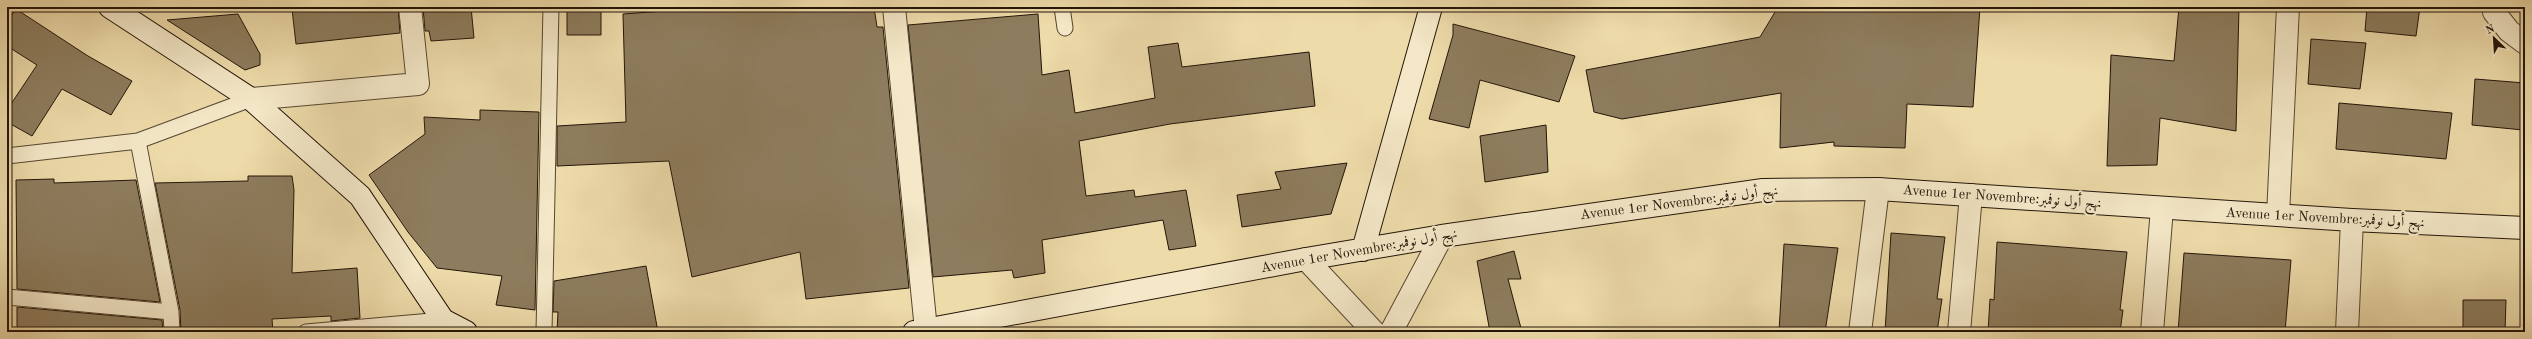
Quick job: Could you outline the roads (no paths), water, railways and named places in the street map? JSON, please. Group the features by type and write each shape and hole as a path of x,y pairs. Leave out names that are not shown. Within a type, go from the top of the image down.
{"main road":[{"path":"110,7 251,99 360,196 443,320 466,332"},
{"path":"251,99 418,84 410,7"},
{"path":"894,7 920,331"},
{"path":"1363,250 1431,7"},
{"path":"2278,215 2288,7"},
{"path":"2495,7 2494,12 2509,31 2525,43"},
{"path":"1860,332 1878,189"},
{"name":"Avenue 1er Novembre;نهج أول نوفمبر","path":"920,331 1306,259 1442,236 1763,190 1878,189 2352,220 2525,228"},
{"path":"1959,332 1971,195"},
{"path":"2152,332 2162,208"},
{"path":"2347,332 2352,220"},
{"path":"1391,332 1442,236"},
{"path":"1306,259 1374,332"}],"lane":[{"path":"544,332 551,7"},
{"path":"1062,7 1065,28"},
{"path":"7,156 138,141 251,99"},
{"path":"138,141 171,312 172,332"},
{"path":"7,297 171,312"},
{"path":"306,332 443,320"}]}
